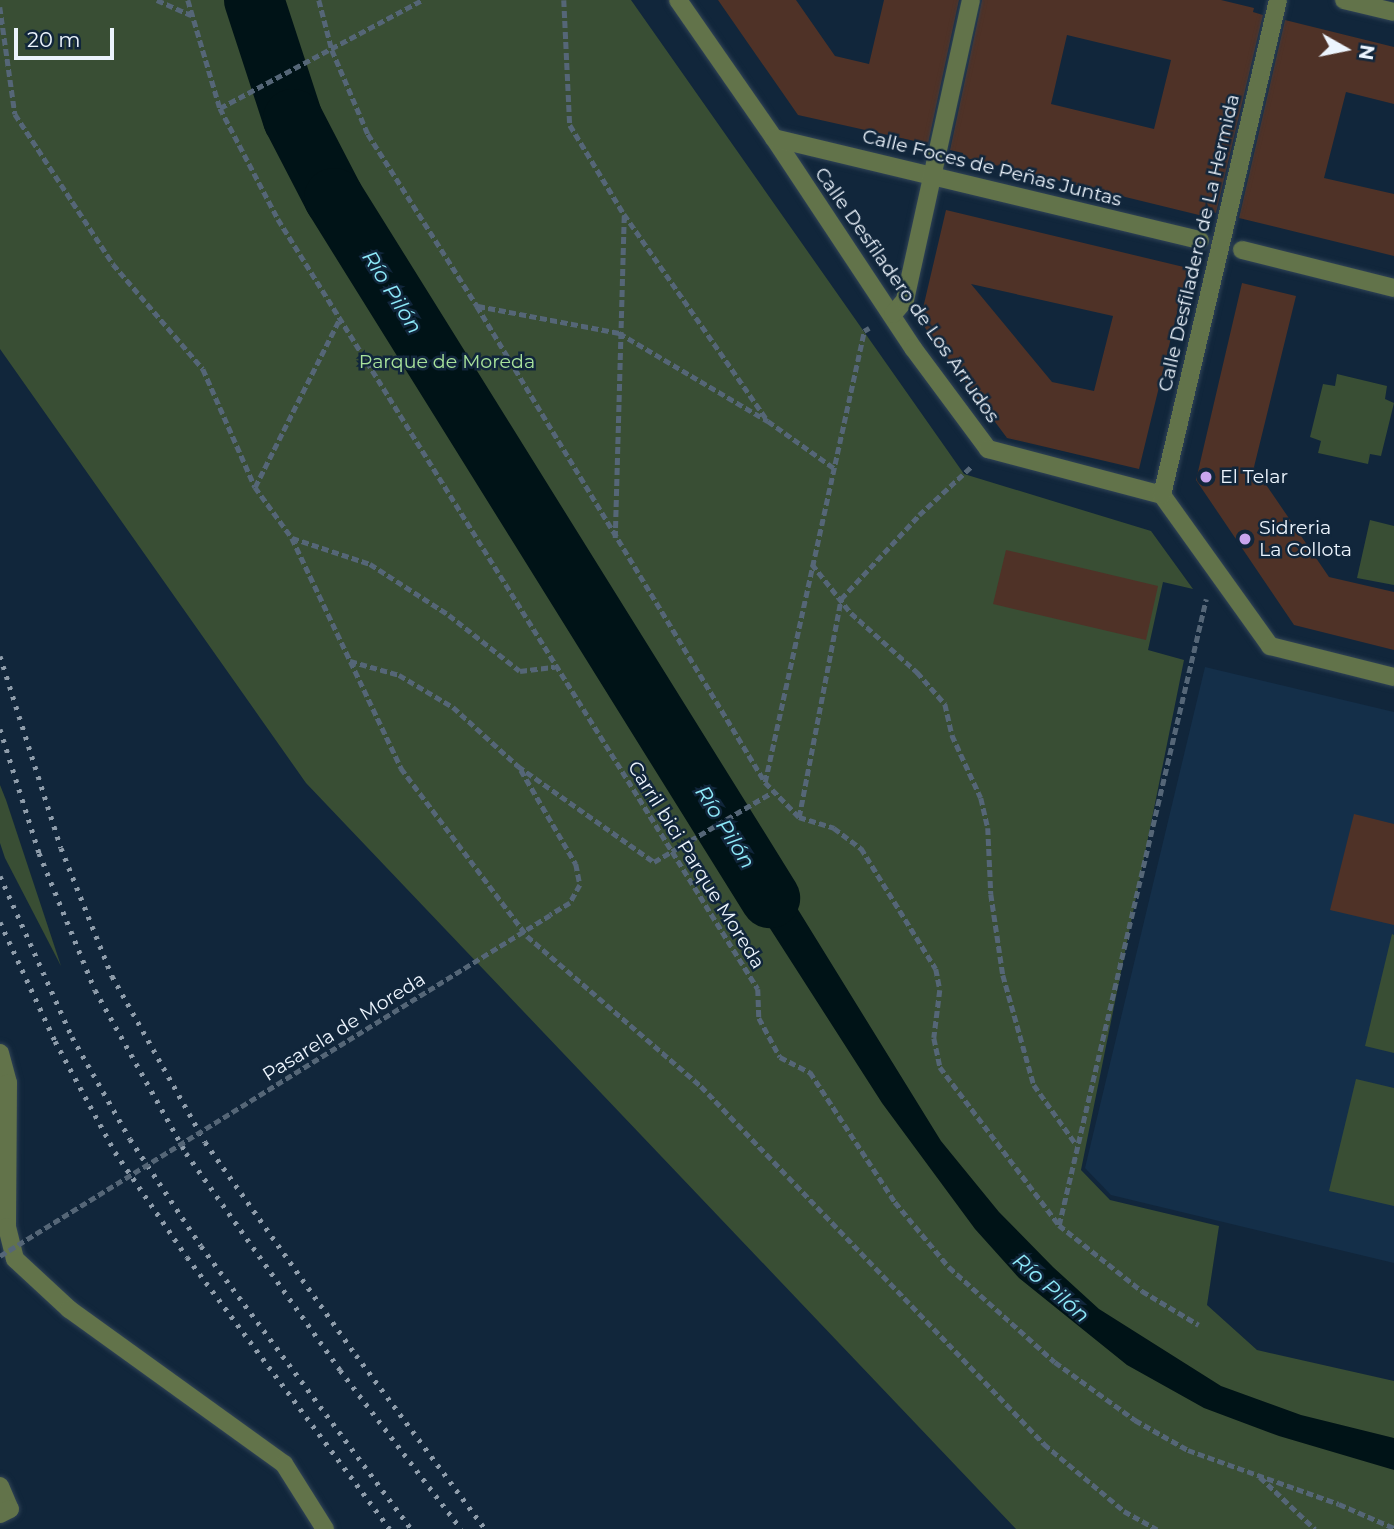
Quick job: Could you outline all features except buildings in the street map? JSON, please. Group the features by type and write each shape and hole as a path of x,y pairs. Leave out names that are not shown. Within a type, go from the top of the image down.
{"street":[{"name":"Calle Desfiladero de Los Arrudos","path":"678,0 893,314 913,348 989,449 1162,495"},
{"path":"893,314 905,300 971,0"},
{"name":"Calle Desfiladero de La Hermida","path":"1162,495 1278,0"},
{"path":"1344,0 1394,12"},
{"name":"Calle Foces de Peñas Juntas","path":"774,138 1200,240"},
{"path":"1242,250 1394,288"},
{"path":"1162,495 1269,646 1394,677"},
{"path":"0,1053 8,1083 7,1227 15,1259 69,1309 284,1464 325,1529"},
{"path":"0,1486 10,1509 0,1514"}],"path":[{"path":"157,0 192,15"},
{"name":"Carril bici Parque Moreda","path":"188,0 219,108 278,219 758,989 759,1018 780,1057 795,1067 810,1072 895,1202 949,1266 1055,1362 1135,1420 1188,1450 1394,1528"},
{"path":"319,0 332,50 368,134 477,306 615,539 765,782 799,817 834,828 861,848 936,969 940,990 934,1038 940,1067 1059,1225 1142,1291 1199,1325"},
{"path":"219,108 422,0"},
{"path":"564,0 570,125 624,214 768,421"},
{"path":"0,7 15,114 113,264 203,369 256,487 292,538 401,768 527,936 701,1086 1044,1444 1124,1511 1157,1529"},
{"path":"615,539 624,214"},
{"path":"477,306 619,333 768,421 834,468"},
{"path":"765,782 864,331 893,314"},
{"path":"256,487 340,319"},
{"path":"799,817 841,599 919,515 989,449"},
{"path":"292,538 370,564 449,615 520,671 555,667"},
{"path":"812,564 841,599 945,704 952,735 981,798 988,828 991,894 1003,975 1034,1085 1077,1145"},
{"path":"1059,1225 1207,594"},
{"name":"Pasarela de Moreda","path":"349,661 399,675 453,707 518,766 654,862 672,851"},
{"name":"Pasarela de Moreda","path":"0,1256 570,903 580,885 576,864 518,766"},
{"path":"672,851 773,792"},
{"path":"1257,1474 1315,1529"}],"shaded area":[{"path":"1205,667 1394,712 1394,1263 1111,1195 1085,1168"}],"green space":[{"name":"Parque de Moreda","path":"0,0 631,0 964,474 1151,531 1193,589 1163,582 1148,650 1184,660 1081,1170 1110,1200 1219,1226 1207,1305 1257,1350 1394,1381 1394,1529 1016,1529 306,783 0,349"},
{"path":"1337,374 1387,386 1385,399 1394,403 1381,456 1370,454 1368,464 1318,453 1321,441 1310,437 1323,384 1335,386"},
{"path":"1370,520 1394,526 1394,585 1357,578"},
{"path":"0,785 61,966 5,858 0,843"},
{"path":"1392,934 1394,935 1394,1053 1365,1046"},
{"path":"1356,1079 1394,1088 1394,1206 1329,1191"}],"water":[{"path":"742,819 941,1141 999,1212 1053,1267 1099,1309 1221,1386 1301,1415 1394,1438 1394,1470 1279,1436 1204,1408 1127,1365 1019,1278 975,1229 882,1103 712,838"}],"waterway":[{"name":"Río Pilón","path":"254,0 293,119 334,198 770,898"}],"railway":[{"path":"0,656 61,848 112,976 205,1142 356,1355 485,1529"},
{"path":"0,729 39,853 95,990 186,1153 340,1370 461,1529"},
{"path":"0,876 72,1037 130,1139 201,1246 411,1529"},
{"path":"0,922 55,1041 115,1152 187,1257 390,1529"}],"place":[{"name":"El Telar","path":"1206,477"},
{"name":"Sidreria La Collota","path":"1245,539"}]}
